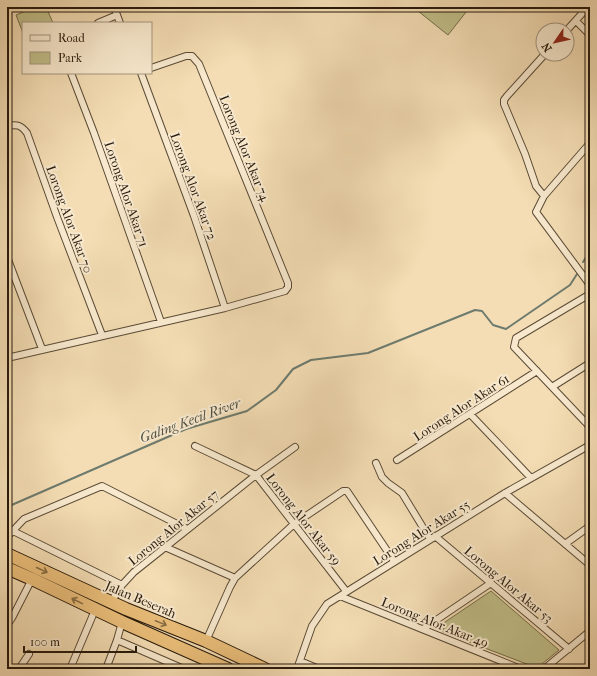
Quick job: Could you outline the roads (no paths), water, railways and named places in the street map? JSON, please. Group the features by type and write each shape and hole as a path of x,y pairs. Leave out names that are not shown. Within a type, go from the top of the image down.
{"highway":[{"name":"Jalan Beserah","path":"7,554 111,602 206,642 265,669"},
{"path":"7,568 95,610 228,669"}],"street":[{"path":"114,7 120,22"},
{"path":"588,7 576,21 590,35"},
{"path":"100,22 117,15"},
{"name":"Lorong Alor Akar 74","path":"152,68 186,56 192,56 199,64 288,283 288,287 285,291 225,308"},
{"path":"538,62 507,96 504,100 504,104 525,154 536,186 544,196"},
{"name":"Lorong Alor Akar 71","path":"71,74 94,133 161,322"},
{"name":"Lorong Alor Akar 72","path":"141,74 194,216 225,308"},
{"name":"Lorong Alor Akar 70","path":"7,126 15,124 20,125 27,133 102,335"},
{"path":"590,143 544,196 536,212 590,285"},
{"path":"7,257 42,349"},
{"path":"585,278 590,270"},
{"path":"590,294 516,338 514,347 590,428"},
{"path":"7,358 225,308"},
{"path":"552,387 590,363"},
{"name":"Lorong Alor Akar 61","path":"398,460 537,371"},
{"path":"470,414 531,478"},
{"name":"Lorong Alor Akar 55","path":"297,669 312,626 327,604 505,493 590,445"},
{"name":"Lorong Alor Akar 59","path":"195,446 256,475 346,592"},
{"name":"Lorong Alor Akar 57","path":"111,602 122,585 134,572 295,446"},
{"name":"Lorong Alor Akar 53","path":"376,463 385,480 402,493 432,538 491,583 569,649"},
{"path":"7,537 24,519 102,486 187,529"},
{"path":"206,642 235,578 294,524 342,491 347,491 394,561"},
{"path":"505,493 590,565"},
{"path":"565,544 590,526"},
{"path":"13,531 122,585"},
{"path":"165,547 235,578"},
{"path":"7,625 32,579"},
{"path":"423,629 491,583"},
{"name":"Lorong Alor Akar 49","path":"340,596 521,669"},
{"path":"70,669 95,610"},
{"path":"106,669 122,622"},
{"path":"544,669 590,632"},
{"path":"117,640 184,669"},
{"path":"19,669 29,654"},
{"path":"300,661 319,669"}],"waterway":[{"path":"583,262 590,251"},
{"name":"Galing Kecil River","path":"7,507 186,429 247,411 276,390 293,369 311,360 368,353 475,310 482,311 493,325 506,329 570,285 577,274"}]}
